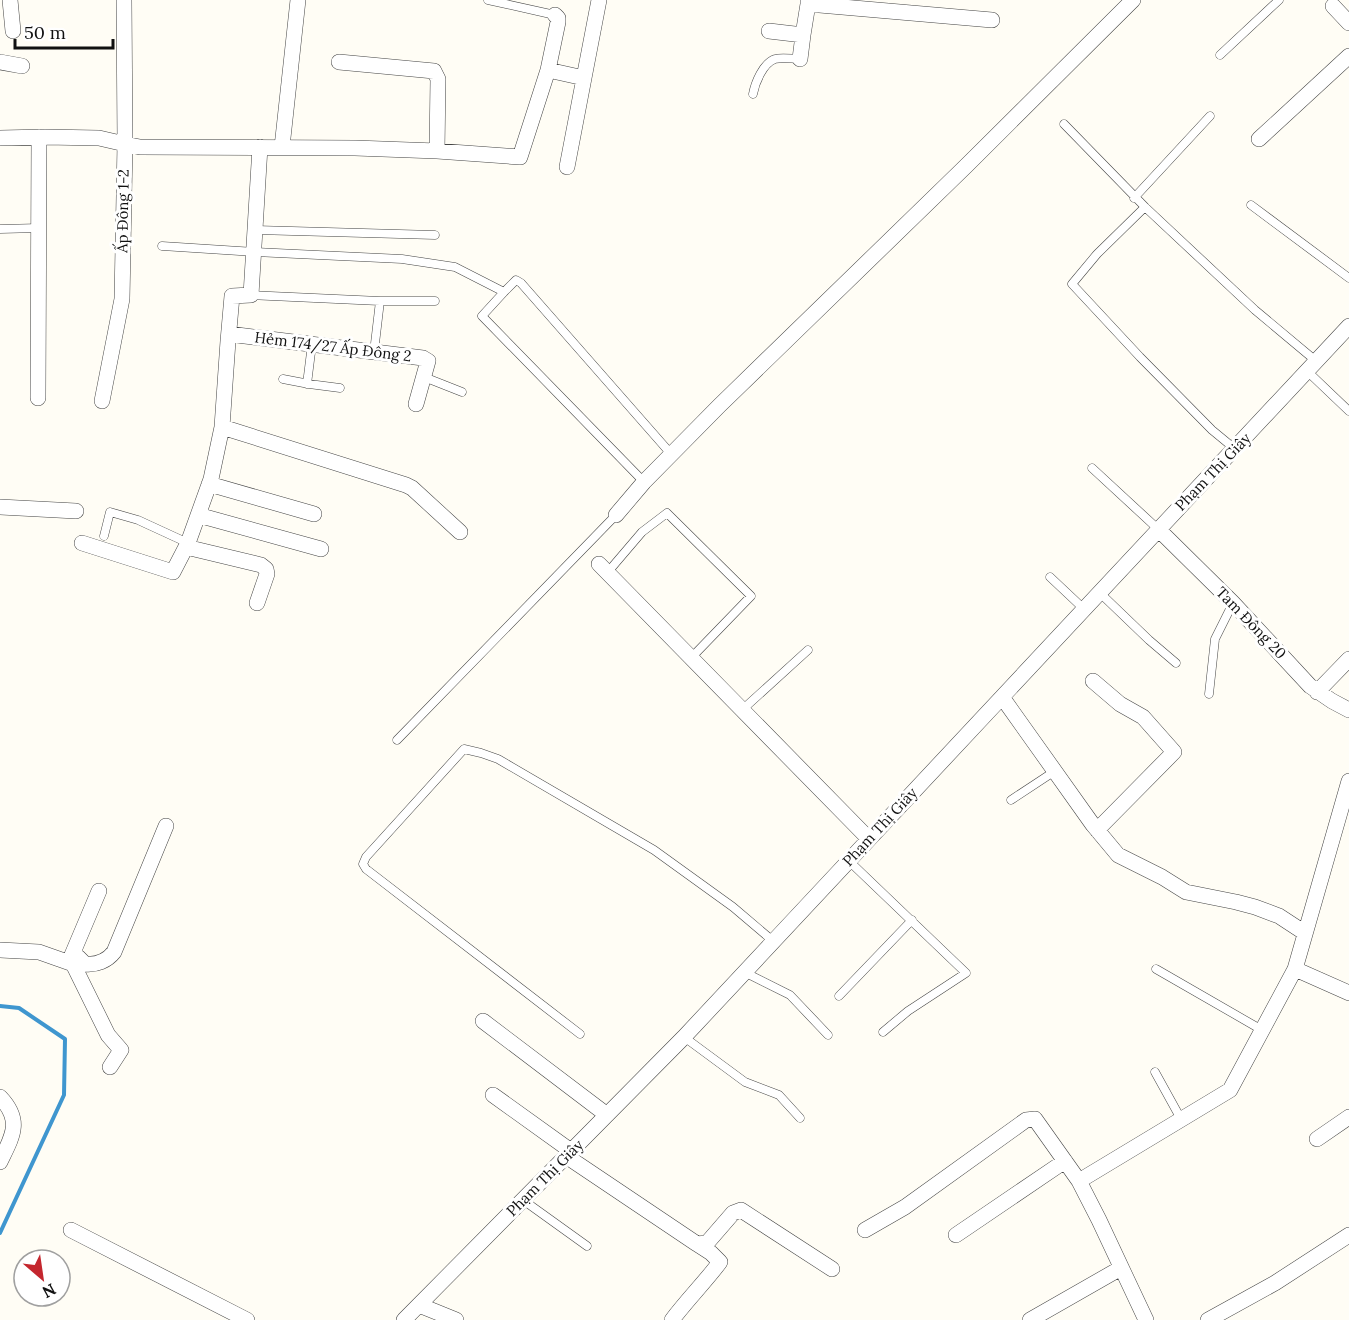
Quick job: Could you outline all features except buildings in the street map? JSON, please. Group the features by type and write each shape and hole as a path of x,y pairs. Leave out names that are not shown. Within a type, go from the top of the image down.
{"street":[{"path":"10,0 14,31"},
{"name":"Ấp Đông 1-2","path":"102,401 122,299 124,0"},
{"path":"282,147 298,0"},
{"path":"567,167 599,0"},
{"path":"616,515 644,482 719,406 1133,0"},
{"path":"800,59 808,2 992,20"},
{"path":"1333,6 1349,23"},
{"path":"0,138 99,138 140,147 355,148 520,157 548,70 559,20 555,15"},
{"path":"769,31 803,35"},
{"path":"1259,139 1349,56"},
{"path":"0,62 22,66"},
{"path":"339,62 434,71 438,79 437,151"},
{"path":"548,70 584,78"},
{"path":"38,398 39,137"},
{"path":"82,543 173,572 187,545 209,484 222,426 232,296 251,295 260,147"},
{"name":"Hẻm 174/27 Ấp Đông 2","path":"229,334 423,358 429,362 416,404"},
{"name":"Phạm Thị Giây","path":"404,1320 684,1037 1311,366 1346,334"},
{"path":"222,426 406,485 460,532"},
{"path":"209,484 314,514"},
{"path":"0,507 76,511"},
{"path":"198,515 321,549"},
{"name":"Tam Đông 20","path":"1158,529 1233,603 1317,692 1349,710"},
{"path":"187,545 261,565 266,569 267,574 257,603"},
{"path":"603,568 869,839"},
{"path":"1317,692 1349,659"},
{"path":"1093,681 1120,704 1143,717 1174,752 1097,830"},
{"path":"1002,697 1097,830 1118,855 1186,892 1254,907 1279,916 1305,933"},
{"path":"1079,1181 1230,1090 1295,969 1349,782"},
{"path":"71,963 78,957 85,964 96,963 110,957 114,952 166,826"},
{"path":"71,963 99,891"},
{"path":"0,950 39,952 71,963 108,1035 121,1050 110,1067"},
{"path":"1295,969 1349,993"},
{"path":"483,1021 607,1115"},
{"path":"493,1095 569,1153 711,1253 720,1262 672,1320"},
{"path":"0,1097 6,1103 14,1121 13,1133 0,1162"},
{"path":"1317,1139 1349,1117"},
{"path":"865,1230 905,1208 1026,1120 1035,1119 1079,1181 1146,1320"},
{"path":"956,1235 1065,1161"},
{"path":"697,1244 706,1243 734,1213 741,1210 832,1269"},
{"path":"71,1230 248,1320"},
{"path":"1208,1320 1275,1283 1349,1235"},
{"path":"1030,1320 1121,1268"},
{"path":"419,1305 456,1320"}],"lane":[{"path":"488,0 555,15"},
{"path":"1220,55 1279,0"},
{"path":"753,94 755,83 770,62 778,59 800,59"},
{"path":"1134,198 1210,116"},
{"path":"1064,124 1134,198 1255,309 1311,366 1349,411"},
{"path":"1251,205 1349,278"},
{"path":"1145,207 1097,254 1072,284 1212,430 1235,449"},
{"path":"0,229 39,228"},
{"path":"256,230 435,235"},
{"path":"162,246 402,259 455,267 504,292"},
{"path":"644,482 482,316 516,280 672,455"},
{"path":"251,295 435,302"},
{"path":"374,352 380,301"},
{"path":"307,384 312,344"},
{"path":"424,377 462,392"},
{"path":"283,379 340,388"},
{"path":"1092,468 1158,529"},
{"path":"104,536 110,512 138,520 187,545"},
{"path":"603,568 642,532 667,513 751,596 691,658"},
{"path":"397,740 616,515"},
{"path":"1050,577 1084,609"},
{"path":"1100,593 1176,663"},
{"path":"1209,694 1215,639 1233,603"},
{"path":"742,710 808,650"},
{"path":"580,1034 363,864 366,857 464,749 498,759 654,850 733,907 773,941"},
{"path":"1011,800 1055,771"},
{"path":"849,861 966,974 908,1011 883,1032"},
{"path":"839,996 912,920"},
{"path":"1156,969 1262,1030"},
{"path":"744,972 790,995 828,1035"},
{"path":"684,1037 745,1082 779,1095 800,1118"},
{"path":"1155,1072 1181,1119"},
{"path":"523,1200 586,1246"}],"waterway":[{"path":"0,1006 19,1008 65,1039 64,1095 0,1233"}]}
